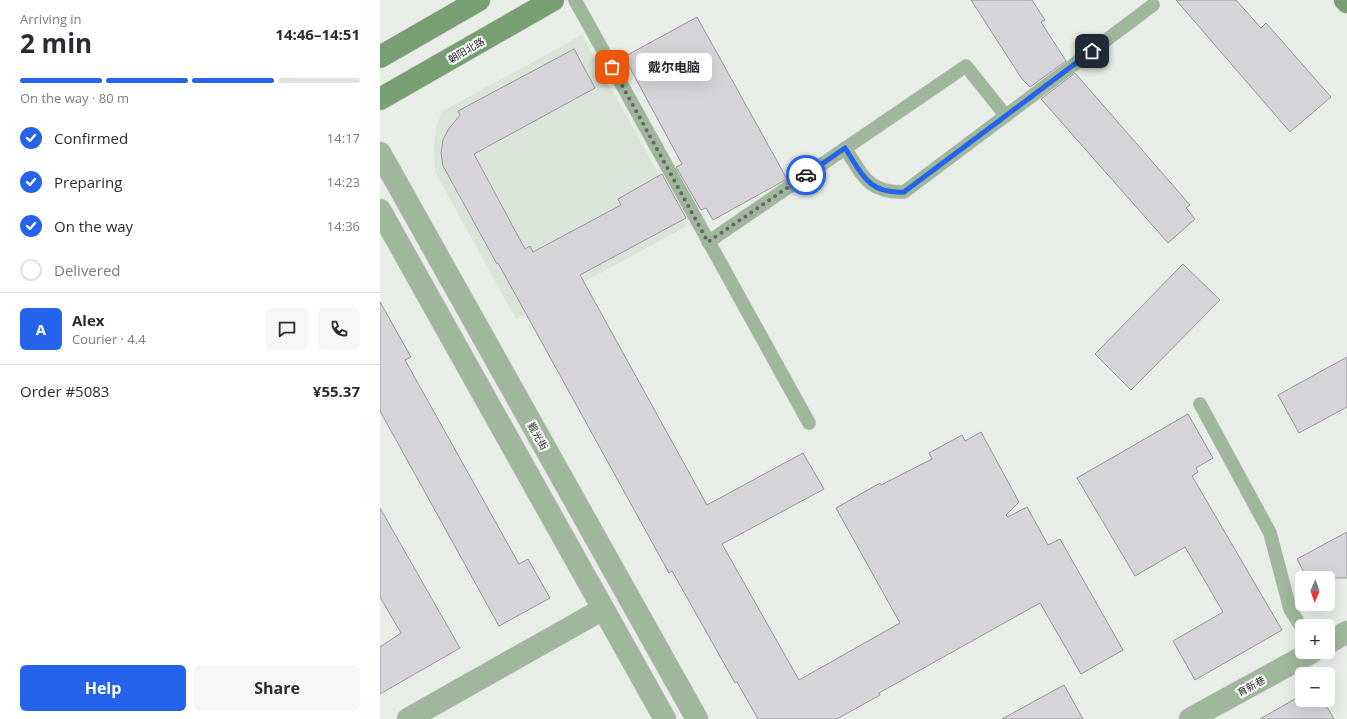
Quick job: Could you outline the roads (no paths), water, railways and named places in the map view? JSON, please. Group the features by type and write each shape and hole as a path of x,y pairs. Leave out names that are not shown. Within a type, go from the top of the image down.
{"main road":[{"path":"380,57 479,0"},
{"name":"朝阳北路","path":"380,99 553,0"}],"street":[{"name":"觐光街","path":"380,153 697,719"},
{"path":"380,210 664,719"},
{"path":"408,719 603,609"},
{"path":"1335,639 1347,632"},
{"name":"育新巷","path":"1190,719 1299,659"}],"lane":[{"path":"575,0 809,423"},
{"path":"845,148 867,182 877,188 888,191 904,192 1153,5"},
{"path":"708,242 966,66 1006,116"},
{"path":"1200,404 1270,533 1290,610 1296,619"}],"place":[{"name":"戴尔电脑","path":"612,67"}]}
